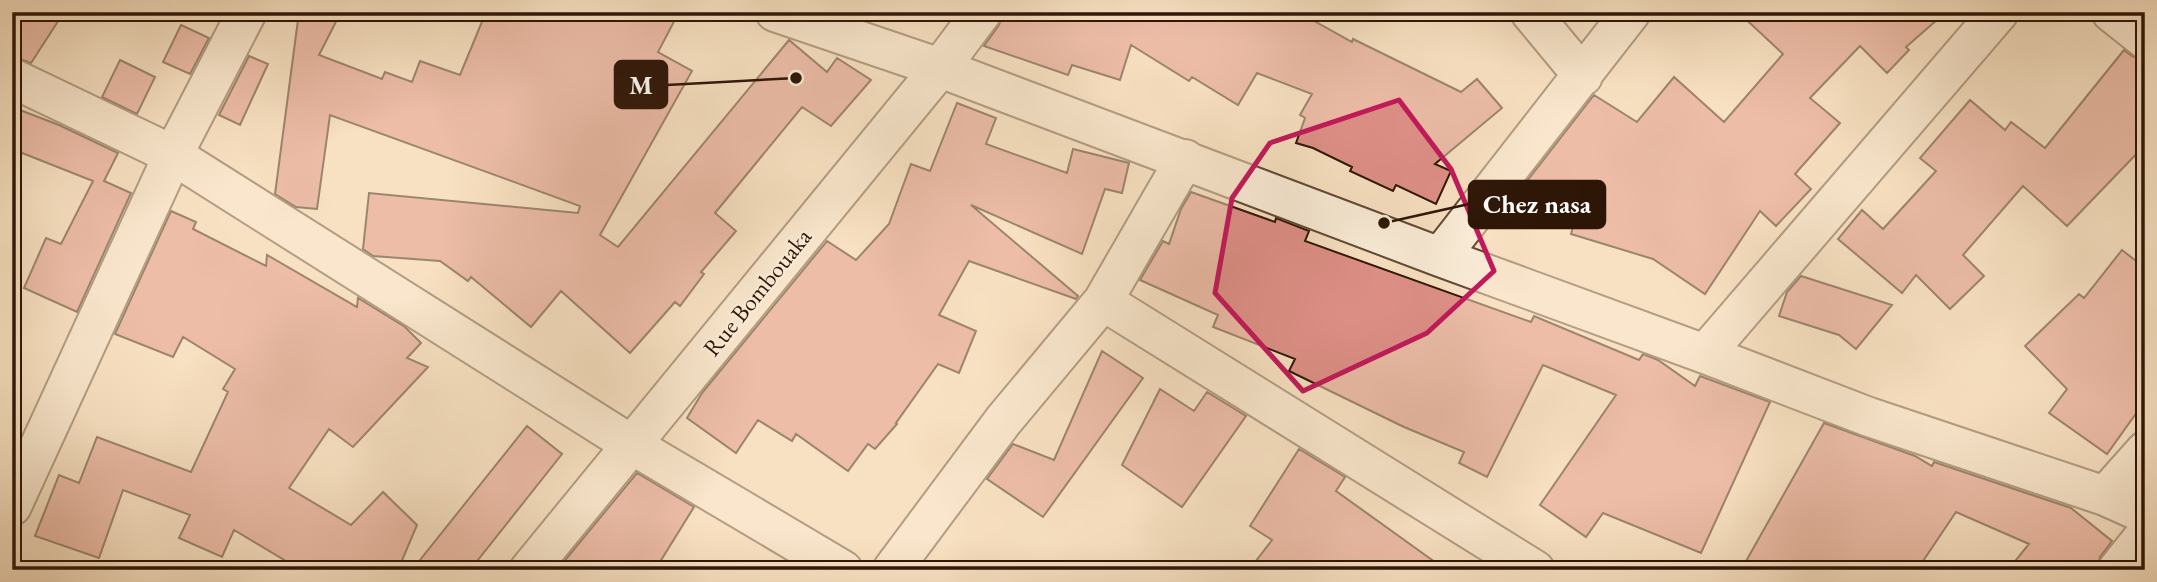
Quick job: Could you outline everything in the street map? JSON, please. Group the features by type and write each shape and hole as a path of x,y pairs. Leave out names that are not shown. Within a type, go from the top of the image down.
{"street":[{"path":"12,506 173,155 247,12"},
{"path":"775,12 940,68 1869,417 2105,496 2145,514"},
{"name":"Rue Bombouaka","path":"529,570 940,68 982,12"},
{"path":"1530,12 1583,76"},
{"path":"1440,257 1631,12"},
{"path":"1705,354 1999,12"},
{"path":"2111,12 2145,39"},
{"path":"12,78 173,155 632,444 843,570"},
{"path":"892,570 1003,421 1103,301 1185,159"},
{"path":"1103,301 1535,570"},
{"path":"2105,496 2145,452"},
{"path":"2117,570 2145,535"}],"highlighted area":[{"path":"1399,100 1451,169 1494,271 1427,333 1303,391 1215,293 1232,198 1270,143"}],"building":[{"path":"12,12 64,12 31,63 12,56"},
{"path":"299,12 341,12 319,55 382,79 385,72 412,82 420,61 460,75 486,12 679,12 658,52 692,71 600,235 618,247 789,40 827,72 837,58 871,80 831,126 802,107 715,213 736,231 701,272 704,274 680,306 675,302 630,353 561,291 531,327 471,277 468,281 440,261 373,256 363,249 369,193 578,213 580,206 330,115 317,209 296,207 275,194"},
{"path":"1003,12 1298,12 1352,42 1353,39 1461,92 1477,79 1502,108 1435,164 1451,171 1436,204 1396,185 1393,191 1350,171 1352,167 1313,148 1296,143 1305,118 1300,115 1312,94 1257,73 1238,105 1192,77 1189,81 1131,45 1120,80 1072,65 1068,75 984,46 999,25"},
{"path":"1738,12 1946,12 1906,47 1909,50 1887,73 1860,46 1810,98 1840,123 1795,174 1811,189 1776,226 1760,211 1705,294 1653,259 1571,234 1577,213 1524,185 1594,95 1637,122 1674,77 1724,122 1783,54"},
{"path":"181,25 209,38 190,74 163,62"},
{"path":"2124,50 2145,60 2145,145 2067,226 2023,186 1963,255 1984,276 1950,309 1916,275 1902,293 1838,239 1862,210 1883,229 1936,171 1920,158 1970,100 2005,130 2011,122 2045,148"},
{"path":"249,56 268,64 240,125 219,115"},
{"path":"120,60 155,77 137,114 102,97"},
{"path":"957,103 996,118 986,144 1067,173 1073,149 1129,163 1122,193 1105,189 1082,254 971,205 1078,296 1076,299 969,261 939,315 976,331 959,373 938,364 897,424 875,449 868,444 848,471 796,434 792,441 758,420 736,453 687,418 702,393 827,241 856,260 889,224 911,164 930,171"},
{"path":"12,107 59,125 118,153 104,181 131,193 77,312 24,288 46,238 61,244 93,181 12,149"},
{"path":"1191,192 1275,222 1276,218 1309,231 1305,241 1531,322 1534,316 1639,360 1643,354 1658,360 1695,386 1700,376 1770,402 1701,553 1603,513 1586,537 1540,505 1616,395 1543,365 1487,477 1459,463 1464,452 1404,427 1289,371 1295,359 1213,327 1218,315 1140,280 1163,241 1169,244 1181,209"},
{"path":"171,211 196,222 193,229 266,266 267,255 357,307 358,298 405,327 421,343 407,358 428,367 353,447 329,429 289,488 351,525 383,492 417,525 398,570 301,570 234,530 222,557 179,538 190,515 123,490 99,558 35,536 59,475 79,483 97,437 191,472 228,392 223,389 235,369 183,337 173,357 115,334"},
{"path":"2122,250 2145,268 2145,401 2107,454 2049,413 2067,389 2025,346 2079,294 2084,298"},
{"path":"1801,276 1892,305 1856,349 1839,335 1779,316 1787,292"},
{"path":"1102,351 1143,378 1043,517 987,479 1013,444 1054,460"},
{"path":"1160,389 1194,411 1207,392 1246,416 1182,507 1122,465"},
{"path":"1824,423 1915,456 1932,466 1934,462 2071,508 2112,541 2100,557 2096,570 2008,570 2029,544 1956,512 1917,570 1741,570"},
{"path":"527,426 562,454 470,570 412,570"},
{"path":"1299,449 1345,477 1336,491 1446,570 1249,570 1272,540 1250,526"},
{"path":"637,473 694,507 655,570 557,570"}],"place":[{"name":"M","path":"796,78"},
{"name":"Chez nasa","path":"1384,223"}]}
